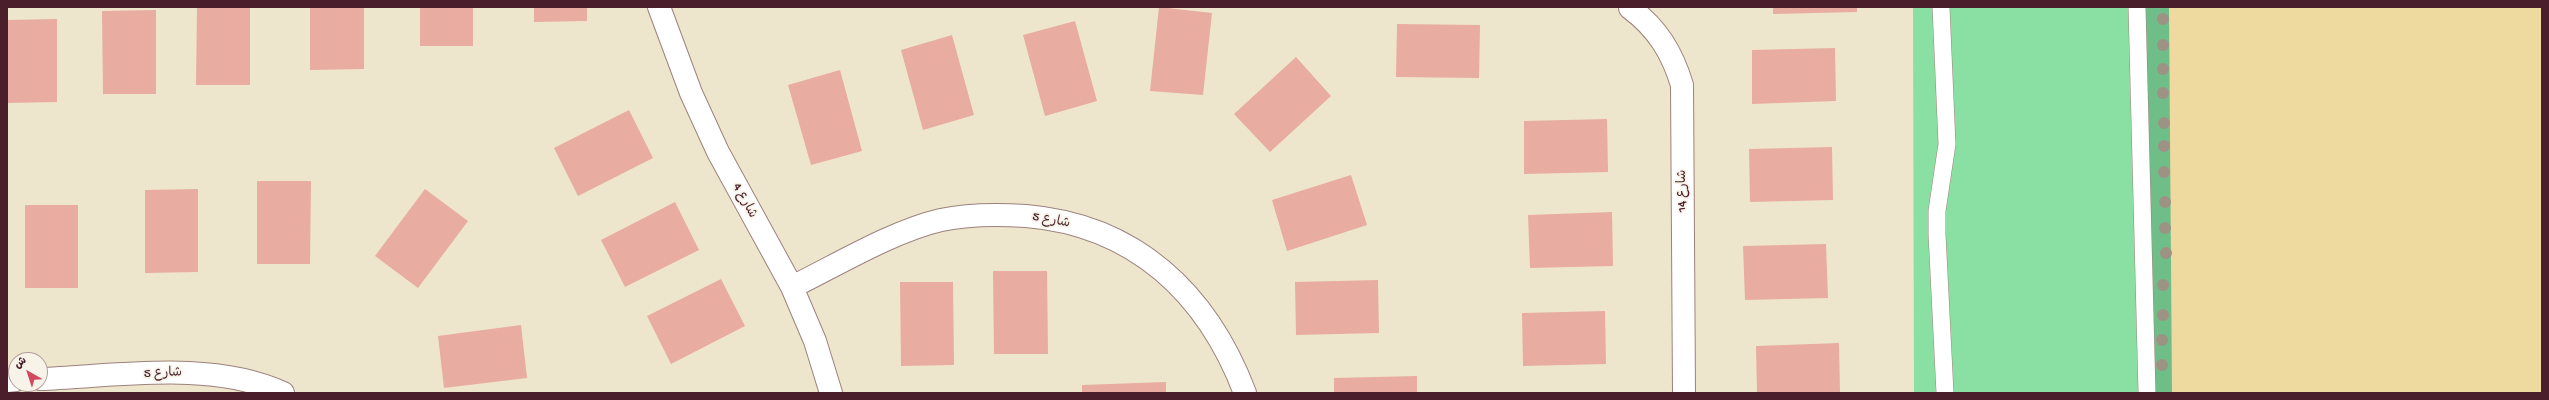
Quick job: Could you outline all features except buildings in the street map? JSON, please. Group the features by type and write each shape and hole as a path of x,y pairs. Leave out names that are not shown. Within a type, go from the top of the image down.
{"street":[{"name":"شارع 4","path":"659,7 691,93 718,152 792,287 815,341 831,393"},
{"name":"شارع 14","path":"1630,8 1652,26 1666,45 1682,85 1684,393"},
{"name":"شارع 5","path":"792,287 895,237 941,220 993,213 1046,218 1100,232 1146,257 1186,292 1213,326 1234,364 1245,393"},
{"name":"شارع 5","path":"48,379 188,373 228,376 267,386 283,393"}],"lane":[{"path":"1941,7 1947,144 1937,211 1937,234 1945,393"},
{"path":"2137,7 2147,393"}],"green space":[{"path":"1913,7 2169,7 2172,393 1914,393"},
{"path":"2137,7 2190,7 2190,393 2147,393"}],"sand":[{"path":"2169,7 2542,7 2542,393 2172,393"}]}
